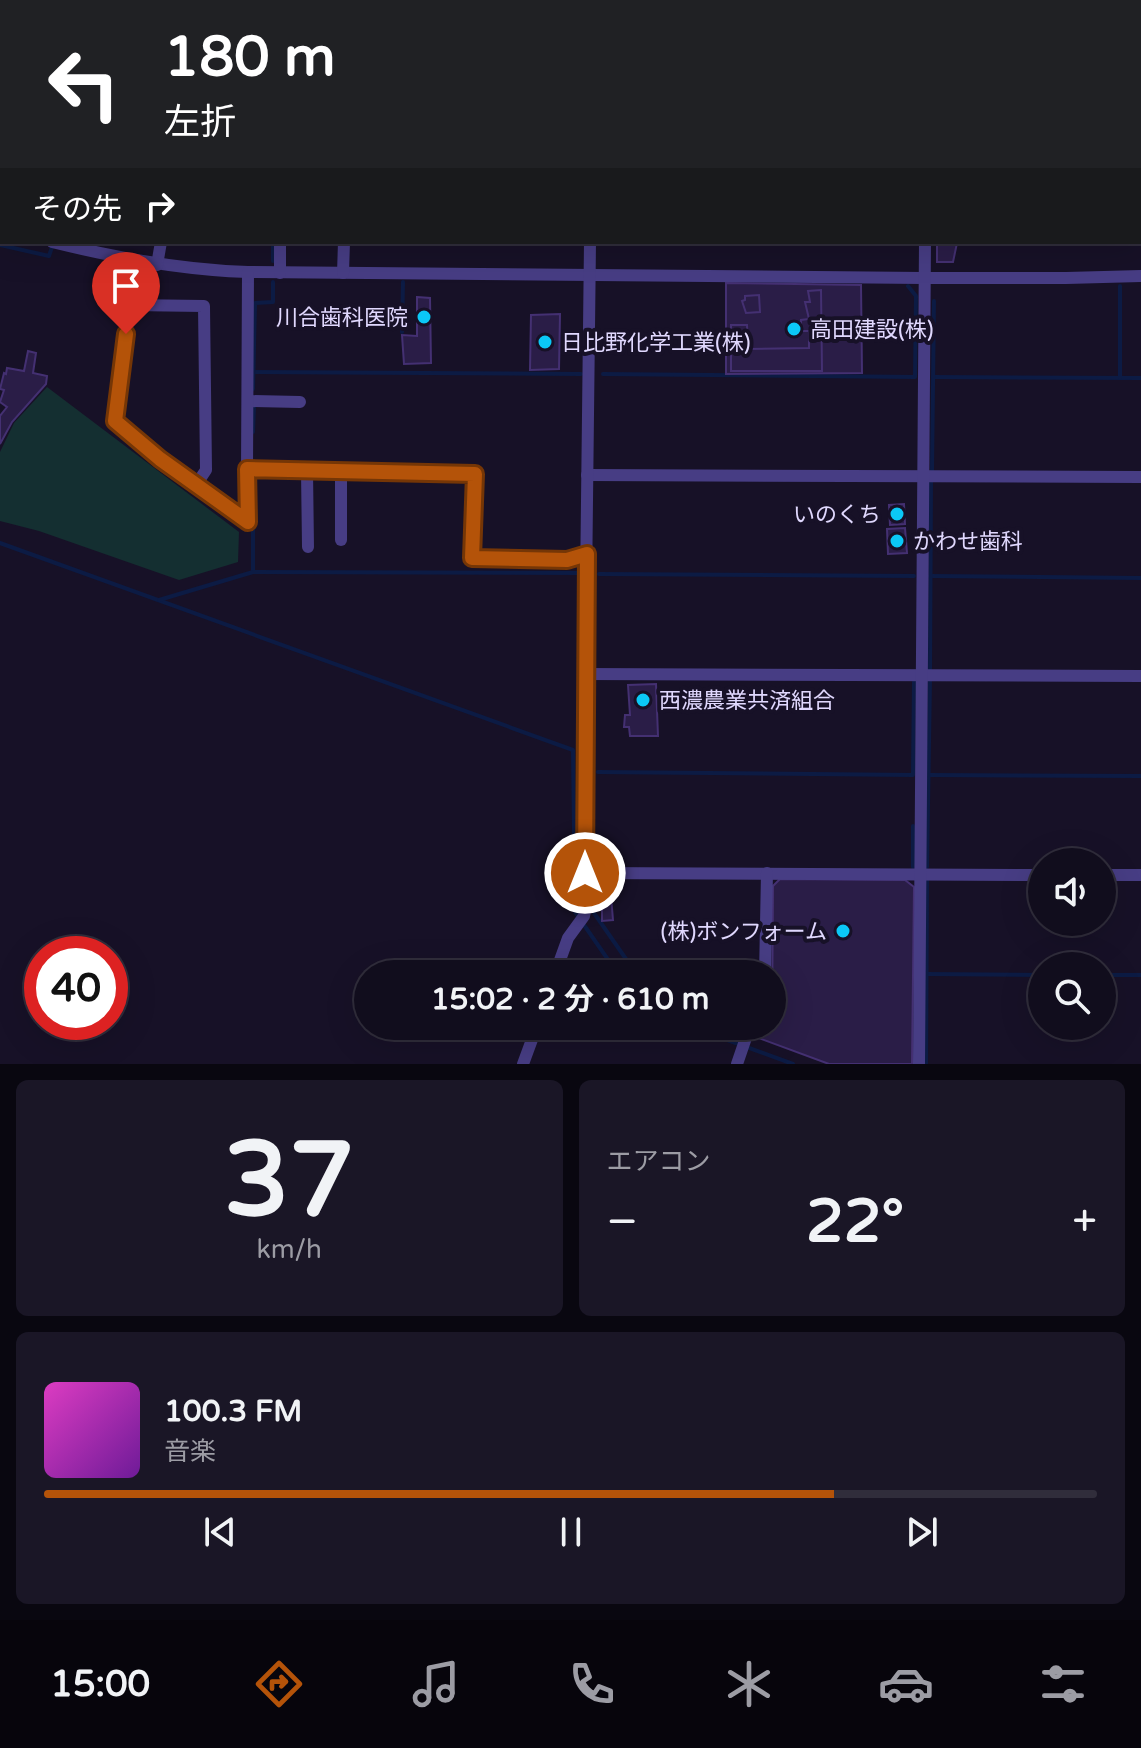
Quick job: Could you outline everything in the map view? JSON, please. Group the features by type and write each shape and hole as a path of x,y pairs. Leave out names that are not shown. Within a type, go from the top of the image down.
{"street":[{"path":"61,244 157,265 280,273 924,278 1141,276"},
{"path":"157,265 161,244"},
{"path":"280,244 280,273"},
{"path":"343,273 344,244"},
{"path":"561,960 574,926 584,916 590,244"},
{"path":"919,1064 925,244"},
{"path":"134,261 115,421 248,522 248,272"},
{"path":"129,305 204,306 206,470 196,485"},
{"path":"248,401 300,402"},
{"path":"247,469 475,474 472,558 567,560 587,554"},
{"path":"307,471 308,547"},
{"path":"341,471 341,540"},
{"path":"587,475 1141,477"},
{"path":"585,674 1141,676"},
{"path":"585,873 1028,875"},
{"path":"765,960 767,873"},
{"path":"1116,875 1141,875"},
{"path":"523,1064 532,1040"},
{"path":"741,1060 746,1040"}],"green space":[{"path":"47,387 239,532 238,562 179,580 39,531 0,521 0,452 14,423"}],"building":[{"path":"937,244 957,244 953,262 937,262"},
{"name":"高田建設(株)","path":"726,283 861,285 862,373 726,374"},
{"path":"821,290 822,371 731,371 731,325 747,325 748,349 809,348 809,331 801,331 801,320 809,319 805,302 810,302 808,291"},
{"path":"759,295 760,312 746,313 742,301 745,296"},
{"name":"川合歯科医院","path":"417,297 430,298 431,363 404,364 402,335 417,336"},
{"name":"日比野化学工業(株)","path":"560,314 559,369 530,370 531,315"},
{"path":"28,351 36,353 33,373 47,376 46,384 12,422 0,444 0,416 7,407 0,402 4,373 7,368 24,371"},
{"name":"いのくち","path":"904,504 905,524 890,525 889,505"},
{"name":"かわせ歯科","path":"905,528 907,553 888,554 887,529"},
{"name":"西濃農業共済組合","path":"656,684 658,736 630,736 629,727 624,727 625,715 630,715 628,685"},
{"name":"(株)ボンフォーム","path":"780,879 905,880 914,887 912,1064 829,1064 764,1040 786,1040 786,960 772,960 773,886"},
{"path":"611,896 613,920 602,921 602,909 597,909 597,897"}],"waterway":[{"path":"273,244 273,261"},
{"path":"0,245 49,256 52,247"},
{"path":"253,389 255,303 273,302 273,282"},
{"path":"402,332 403,282"},
{"path":"603,374 915,377 916,296 908,286"},
{"path":"1120,286 1120,378"},
{"path":"932,471 934,301"},
{"path":"254,372 581,374"},
{"path":"933,377 1141,378"},
{"path":"253,432 254,407"},
{"path":"930,670 931,482"},
{"path":"253,520 253,572"},
{"path":"0,543 573,750 575,912 608,960"},
{"path":"159,600 253,572 580,573"},
{"path":"599,574 914,576"},
{"path":"930,576 1141,578"},
{"path":"927,867 930,680"},
{"path":"598,772 913,775 914,682"},
{"path":"929,775 1141,776"},
{"path":"913,826 913,867"},
{"path":"926,1064 927,880"},
{"path":"593,895 594,913 627,960"},
{"path":"927,974 1028,975"},
{"path":"1116,975 1141,975"},
{"path":"727,1040 793,1064"}],"place":[{"name":"川合歯科医院","path":"424,317"},
{"name":"高田建設(株)","path":"794,329"},
{"name":"日比野化学工業(株)","path":"545,342"},
{"name":"いのくち","path":"897,514"},
{"name":"かわせ歯科","path":"897,541"},
{"name":"西濃農業共済組合","path":"643,700"},
{"name":"(株)ボンフォーム","path":"843,931"}],"route":[{"path":"126,334 115,421 160,459 248,522 247,469 475,474 472,558 567,560 587,554 585,873"}]}
